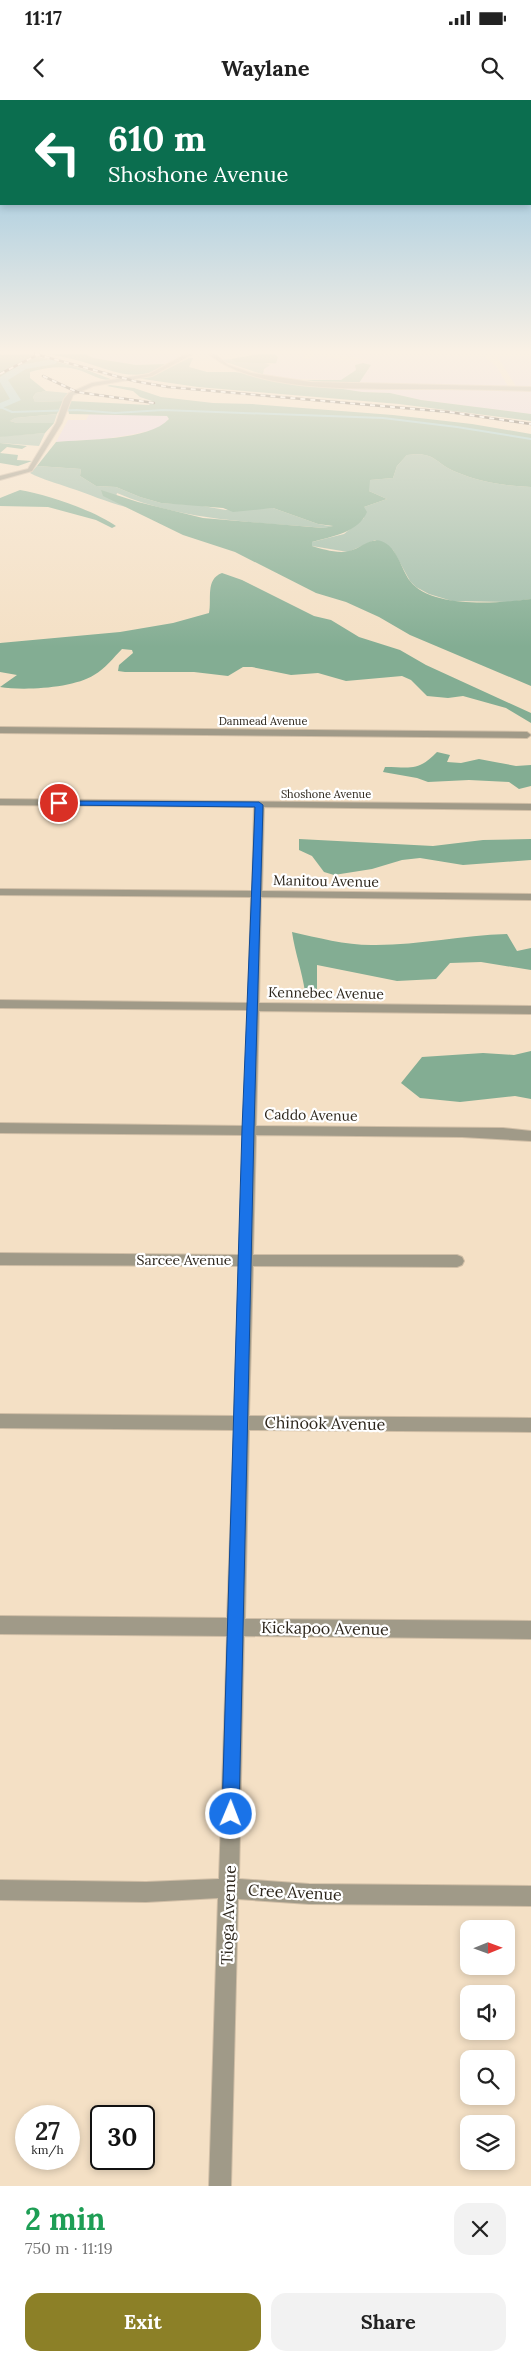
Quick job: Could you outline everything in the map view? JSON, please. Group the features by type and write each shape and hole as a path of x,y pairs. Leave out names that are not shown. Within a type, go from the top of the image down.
{"street":[{"path":"0,478 30,470 42,451"},
{"name":"Danmead Avenue","path":"0,730 527,735"},
{"name":"Shoshone Avenue","path":"0,802 531,807"},
{"name":"Tioga Avenue","path":"220,2186 248,1129 259,805"},
{"name":"Manitou Avenue","path":"0,892 531,898"},
{"name":"Kennebec Avenue","path":"0,1004 531,1010"},
{"name":"Caddo Avenue","path":"0,1128 494,1132 531,1136"},
{"name":"Sarcee Avenue","path":"0,1259 458,1261"},
{"name":"Chinook Avenue","path":"0,1421 531,1425"},
{"name":"Kickapoo Avenue","path":"0,1625 531,1630"},
{"name":"Cree Avenue","path":"0,1890 146,1892 229,1888 309,1894 531,1896"}],"green space":[{"path":"49,451 531,451 531,487 483,481 449,469 429,456 407,455 397,466 393,478 370,480 369,491 387,499 364,507 367,512 363,519 351,529 336,536 312,542 312,546 330,551 345,552 377,540 391,548 410,581 420,590 433,596 467,602 502,602 531,599 531,686 410,635 379,617 346,602 316,593 235,552 183,535 103,496 101,490 138,502 203,518 324,528 333,526 318,524 273,508 233,512 223,508 161,503 116,487 96,486 80,476 81,469 37,466"},
{"path":"0,453 18,455 17,460 32,461 18,466 0,463"},
{"path":"407,455 429,456 449,469 483,481 531,487 531,599 509,602 452,601 429,594 416,587 410,581 393,550 375,540 348,552 312,546 312,542 344,534 364,518 364,507 387,499 369,491 369,480 393,478 397,466"},
{"path":"37,466 81,469 80,476 96,486 116,487 161,503 197,505 226,510 273,508 318,524 334,527 324,528 245,522 193,515 142,502 117,493 115,501 126,507 45,480 30,473"},
{"path":"20,490 70,504 107,520 116,526 112,528 96,520 48,507 0,506 0,498"},
{"path":"222,573 242,580 314,616 331,620 359,637 400,650 426,665 531,713 531,723 506,708 463,696 448,698 427,696 411,680 402,676 346,681 318,673 291,675 252,667 243,667 228,676 194,672 125,672 118,671 119,665 133,653 132,650 122,649 98,672 74,683 62,686 22,689 0,687 17,675 0,672 0,643 120,632 173,623 209,613 211,585 213,580"},
{"path":"437,752 450,755 447,762 461,763 479,759 516,766 531,765 531,786 519,789 509,782 469,780 428,782 417,778 383,772 385,767 407,768 419,766"},
{"path":"299,839 433,846 483,840 531,839 531,860 463,865 420,858 402,860 372,869 334,875 324,872 312,856 299,850"},
{"path":"292,932 334,941 366,945 392,945 507,934 517,951 531,948 531,970 481,962 450,963 436,979 397,981 317,965 317,989 305,992"},
{"path":"531,1051 531,1099 515,1096 460,1102 420,1098 401,1083 422,1057 483,1053 514,1055"}],"route":[{"path":"59,803 259,805 248,1129 231,1814"}]}
